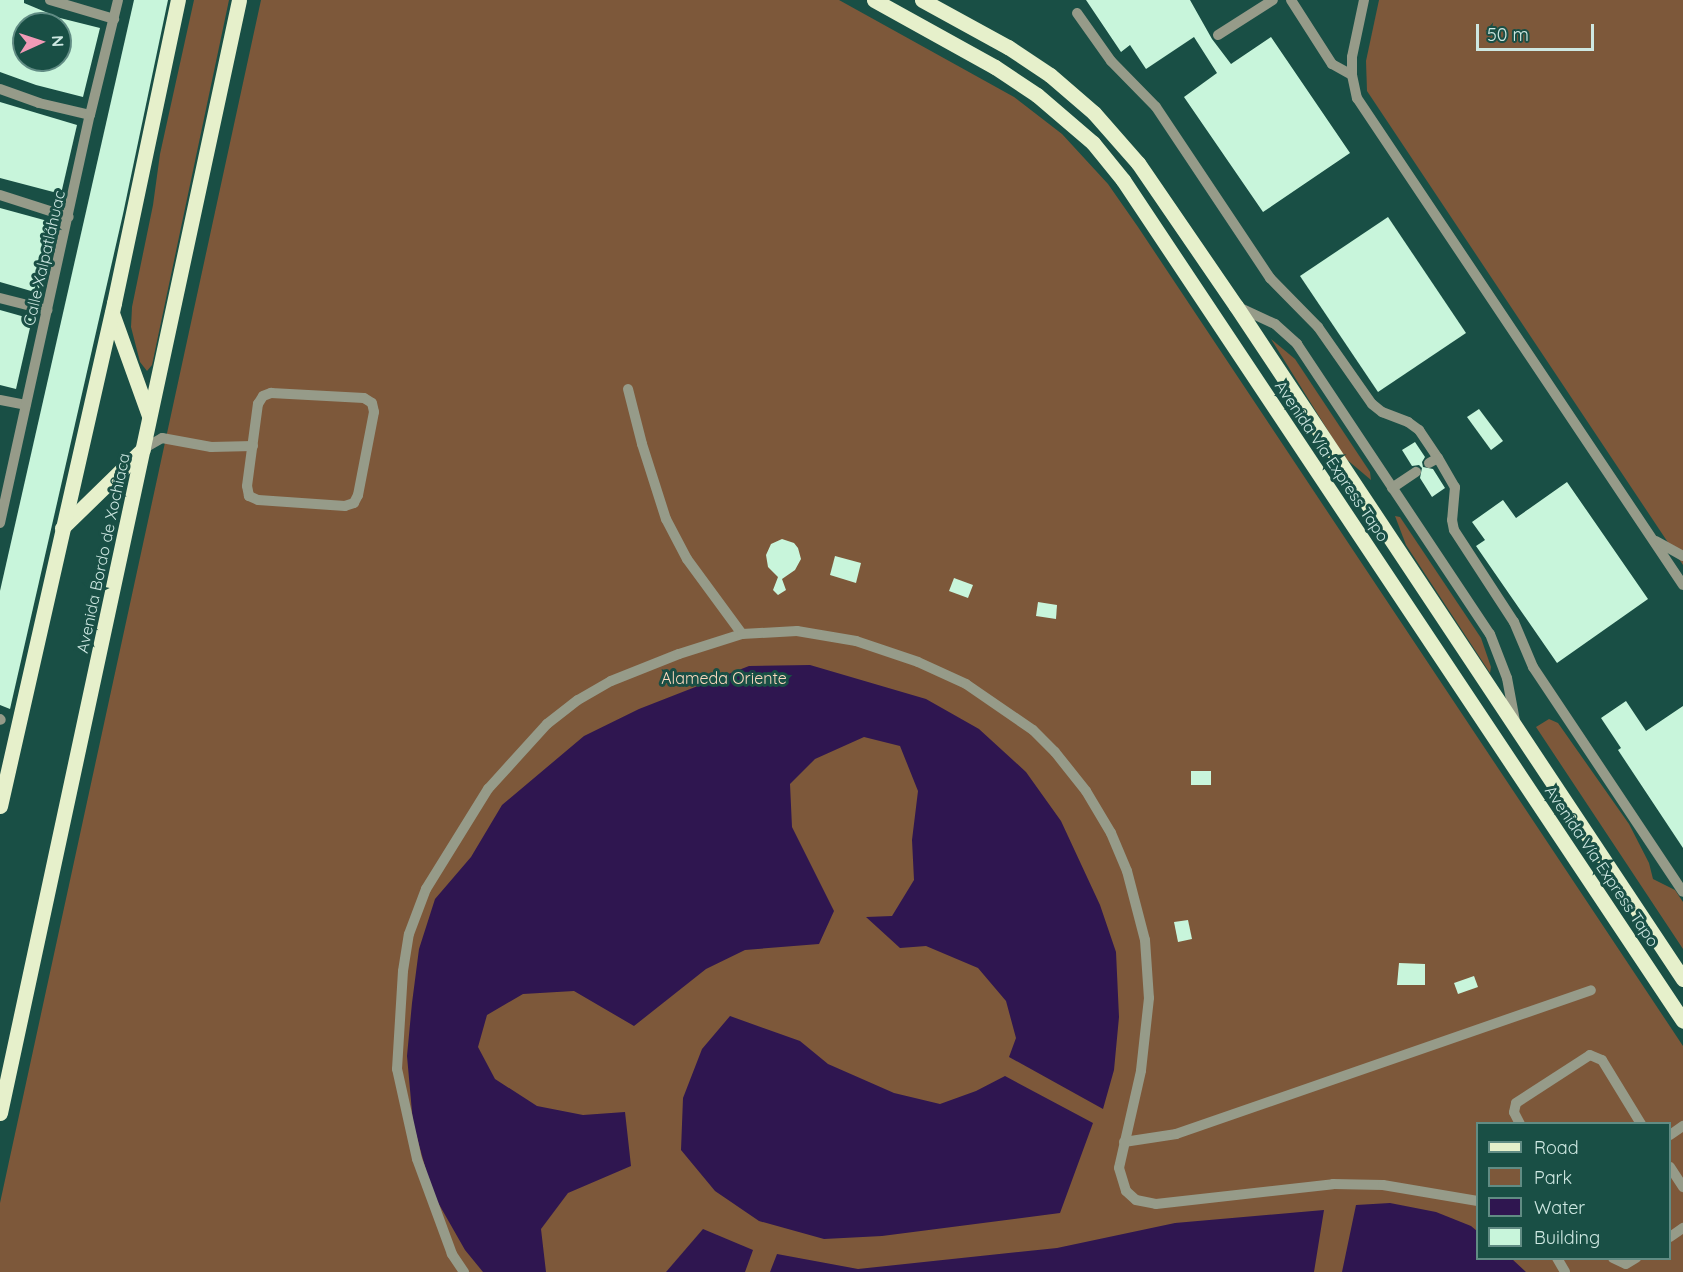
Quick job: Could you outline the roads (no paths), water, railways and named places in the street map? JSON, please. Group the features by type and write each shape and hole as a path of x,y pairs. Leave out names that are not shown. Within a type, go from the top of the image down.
{"main road":[{"path":"0,806 61,529 112,313 178,0"},
{"name":"Avenida Bordo de Xochiaca","path":"0,1113 239,0"},
{"name":"Avenida Vía Express Tapo","path":"874,0 995,67 1037,95 1093,143 1124,180 1683,1021"},
{"name":"Avenida Vía Express Tapo","path":"927,2 1029,60 1094,113 1138,163 1236,306 1683,979"},
{"path":"112,313 149,416"},
{"path":"61,529 143,449"}],"street":[{"path":"50,0 114,19"},
{"name":"Calle Xalpatláhuac","path":"0,523 90,115 118,0"},
{"path":"1218,35 1273,0"},
{"path":"1291,0 1332,64 1352,75"},
{"path":"1364,0 1352,57 1352,75 1358,98 1683,585"},
{"path":"1077,13 1111,61 1156,107 1270,278 1318,327 1372,404 1382,412 1408,422 1419,430 1434,460 1455,487 1452,520 1454,530 1514,622 1533,667 1683,892"},
{"path":"0,89 39,103 90,115"},
{"path":"0,195 69,217"},
{"path":"0,298 47,310"},
{"path":"1236,306 1275,324 1297,344 1490,634 1507,678 1516,728"},
{"path":"628,389 642,444 666,519 687,559 742,634"},
{"path":"267,394 364,398 374,407 358,495 350,505 253,499 247,486 253,446 258,404 267,394"},
{"path":"0,400 26,405"},
{"path":"149,416 162,438"},
{"path":"143,449 162,438 211,447 253,446"},
{"path":"1392,488 1416,472"},
{"path":"1653,540 1683,556"},
{"path":"464,1272 448,1243 417,1159 397,1069 403,971 409,934 426,889 488,789 547,724 578,700 611,681 679,654 742,634 797,631 856,641 928,666 966,684 1033,730 1055,752 1086,791 1111,833 1127,871 1145,940 1149,998 1141,1071 1119,1168 1126,1191 1145,1204 1333,1185 1383,1185 1476,1201"},
{"path":"1124,1142 1176,1134 1591,990"},
{"path":"1519,1122 1514,1112 1516,1103 1590,1055 1602,1060 1640,1122"},
{"path":"1671,1134 1683,1125"},
{"path":"1674,1173 1683,1187"},
{"path":"1617,1260 1626,1264 1633,1260"}],"water":[{"path":"810,665 926,699 979,729 1026,772 1061,821 1100,905 1116,952 1119,1017 1114,1070 1103,1109 1009,1057 1016,1038 1006,1001 978,968 926,946 900,948 866,917 892,916 914,880 912,840 918,791 900,746 864,737 815,759 790,784 792,827 834,911 819,944 745,950 706,969 634,1026 574,991 523,994 487,1015 478,1047 495,1079 537,1106 583,1115 625,1112 631,1166 568,1193 541,1229 546,1272 483,1272 465,1250 432,1192 413,1123 407,1056 412,1003 419,949 435,899 471,857 502,805 584,736 639,709 749,666"},
{"path":"730,1016 800,1041 828,1064 894,1093 940,1104 976,1091 1005,1076 1093,1123 1060,1213 882,1236 824,1239 759,1221 715,1191 681,1150 683,1098 702,1049"},
{"path":"1390,1203 1436,1212 1476,1230 1476,1260 1513,1260 1526,1272 1342,1272 1356,1205"},
{"path":"1324,1210 1314,1272 770,1272 777,1254 858,1269 1057,1248 1175,1223"},
{"path":"703,1229 753,1250 745,1272 666,1272"}],"park label":[{"name":"Alameda Oriente","path":"724,678"}]}
